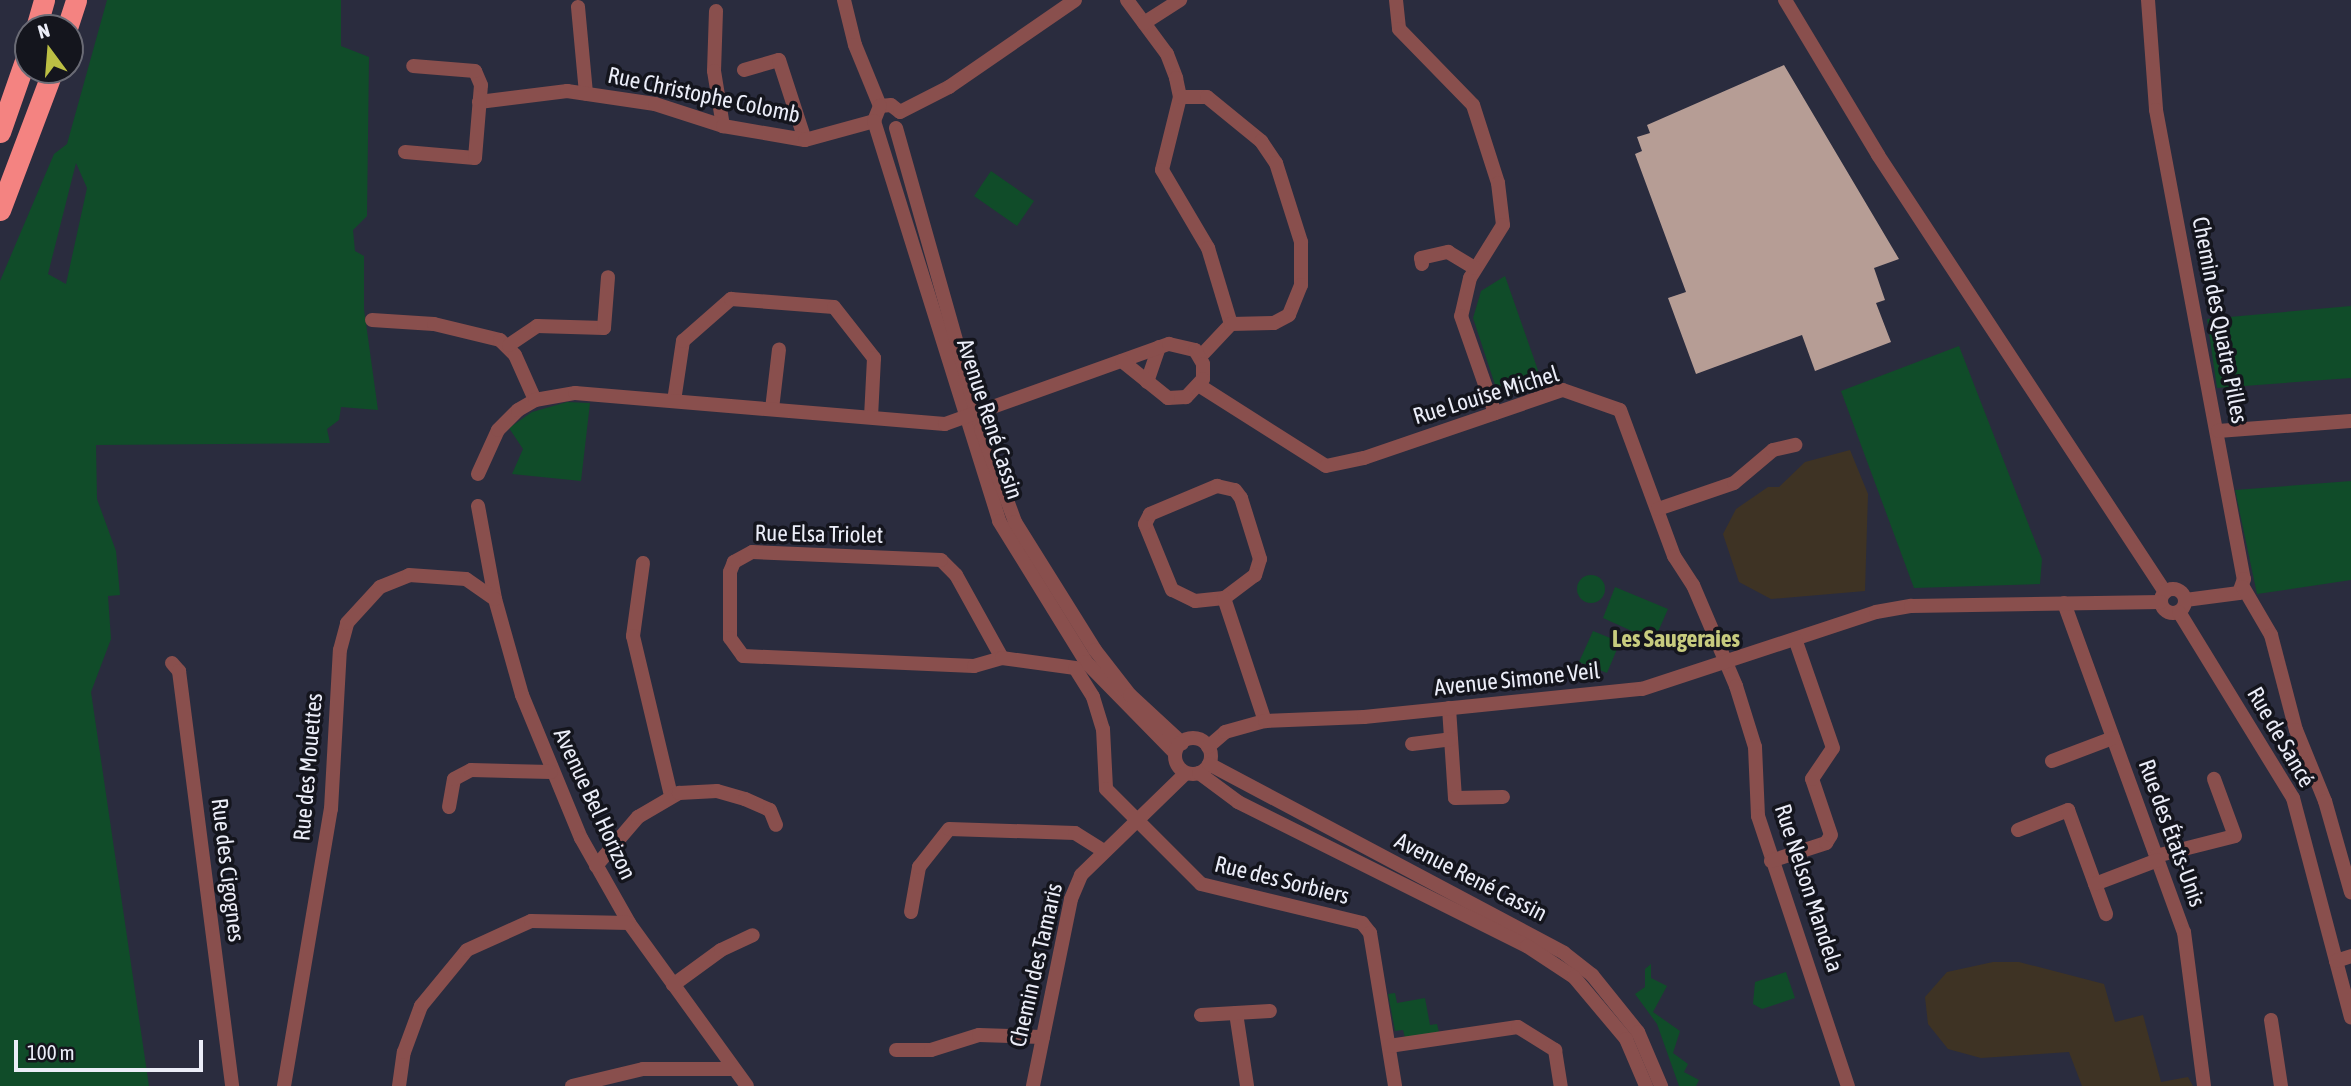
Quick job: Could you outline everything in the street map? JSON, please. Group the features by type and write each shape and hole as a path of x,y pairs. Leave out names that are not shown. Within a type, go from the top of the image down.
{"highway":[{"path":"0,132 17,84"},
{"path":"0,210 48,84"}],"street":[{"path":"844,0 855,46 880,106 878,125"},
{"path":"896,128 900,112 949,87 1075,0"},
{"path":"1127,0 1167,54 1180,97 1162,170 1208,248 1231,324"},
{"path":"1144,23 1180,0"},
{"path":"1396,0 1399,29 1467,97 1490,152 1503,225 1475,268 1461,316 1495,413"},
{"path":"1785,0 1885,166 2163,597 2168,613 2182,606 2239,593 2243,587 2272,635 2295,730 2325,801 2351,892"},
{"name":"Chemin des Quatre Pilles","path":"2148,0 2156,110 2218,431 2243,587"},
{"path":"578,7 586,94"},
{"path":"716,12 714,71 723,126"},
{"path":"744,71 779,60 805,140"},
{"path":"405,152 475,158 480,102 475,71 413,66"},
{"name":"Rue Christophe Colomb","path":"480,102 567,91 655,104 723,126 805,140 878,125 896,128"},
{"path":"1122,361 1147,382 1177,399 1200,386 1200,357 1231,324 1274,324 1289,315 1301,285 1301,242 1276,163 1261,141 1207,97 1180,97"},
{"path":"880,106 891,104 900,112"},
{"name":"Avenue René Cassin","path":"878,125 971,417"},
{"name":"Avenue René Cassin","path":"896,128 971,417 990,502 1019,558 1086,662 1179,748 1198,770 1238,802 1527,946 1574,977 1626,1039 1646,1086"},
{"path":"1422,264 1421,258 1448,252 1475,268"},
{"path":"509,345 537,326 604,328 608,277"},
{"path":"674,401 683,341 731,299 834,307 874,358 872,417"},
{"path":"372,320 434,324 509,345 535,400"},
{"path":"478,474 498,430 535,400 575,393 945,424 971,417 1159,347 1187,345 1200,357"},
{"path":"1147,382 1159,347"},
{"path":"772,409 779,349"},
{"name":"Rue Louise Michel","path":"1200,386 1326,466 1364,458 1571,388 1620,410 1674,556 1693,585 1727,661"},
{"path":"2218,431 2351,421"},
{"path":"1658,509 1734,483 1773,450 1795,445"},
{"path":"1217,486 1236,490 1260,546 1260,559 1255,575 1224,598 1195,601 1172,590 1144,524 1150,514 1217,486"},
{"name":"Avenue Bel Horizon","path":"478,506 495,599 551,772 596,866 629,923 747,1086"},
{"name":"Rue Elsa Triolet","path":"1002,658 956,575 941,560 752,552 734,562 730,572 730,638 743,656 974,666 1002,658 1075,668 1103,729 1102,778 1133,819"},
{"path":"643,563 634,636 671,796"},
{"name":"Rue des Mouettes","path":"284,1086 331,808 340,650 347,624 380,587 409,575 466,579 495,599"},
{"path":"2163,597 2179,591 2182,606"},
{"name":"Avenue Simone Veil","path":"1208,747 1225,732 1265,720 1449,708 1642,689 1795,639 1911,606 2064,603 2163,597"},
{"path":"1224,598 1265,720"},
{"name":"Rue des États-Unis","path":"2064,603 2157,858 2193,972 2204,1086"},
{"name":"Rue de Sancé","path":"2182,606 2293,798 2351,1017"},
{"path":"1771,861 1826,843 1830,835 1812,779 1833,748 1795,639"},
{"name":"Rue Nelson Mandela","path":"1727,661 1755,747 1758,816 1848,1086"},
{"name":"Rue des Cigognes","path":"172,663 179,671 232,1086"},
{"path":"1449,708 1455,798 1503,797"},
{"path":"2052,761 2113,738"},
{"path":"1179,748 1193,739 1208,747 1198,770"},
{"path":"1412,744 1451,739"},
{"path":"449,807 454,779 471,769 551,772"},
{"name":"Avenue René Cassin","path":"1198,770 1564,953 1592,975 1638,1032 1661,1086"},
{"name":"Chemin des Tamaris","path":"1032,1086 1067,920 1081,875 1133,819 1198,770"},
{"path":"2095,884 2157,858 2235,836 2214,779"},
{"path":"596,866 638,817 671,796 726,794 770,810 776,825"},
{"path":"2018,830 2068,810 2106,914"},
{"name":"Rue des Sorbiers","path":"1133,819 1201,884 1362,923 1374,947 1395,1086"},
{"path":"911,912 919,867 949,829 1075,833 1102,850"},
{"path":"400,1086 404,1052 421,1006 447,968 467,950 531,921 629,923"},
{"path":"673,985 721,950 753,935"},
{"path":"2336,961 2351,956"},
{"path":"1200,1015 1270,1011"},
{"path":"1236,1013 1248,1086"},
{"path":"2271,1020 2281,1086"},
{"path":"1389,1046 1518,1027 1555,1050 1561,1086"},
{"path":"896,1050 931,1050 979,1035 1043,1037"},
{"path":"572,1086 643,1069 734,1069"}],"shaded area":[{"path":"1850,450 1868,494 1865,591 1771,599 1739,582 1723,534 1736,509 1768,487 1779,487 1805,462"},
{"path":"1993,962 2019,962 2104,984 2115,1022 2143,1015 2161,1082 2188,1077 2193,1086 2082,1086 2069,1052 1981,1058 1948,1049 1928,1024 1925,997 1947,972"}],"green space":[{"path":"107,0 341,0 341,46 369,57 367,216 353,230 355,251 364,256 364,309 378,410 341,407 339,420 327,429 330,443 96,445 97,499 116,551 120,595 108,596 111,639 91,692 149,1086 0,1086 0,281 54,154 67,144","holes":["76,163 87,188 66,284 48,274"]},
{"path":"991,171 1034,201 1017,226 974,196"},
{"path":"1505,276 1541,379 1500,400 1473,318 1481,291"},
{"path":"2351,306 2351,378 2217,388 2207,319"},
{"path":"1959,346 2042,559 2040,584 1914,588 1841,391"},
{"path":"567,402 590,403 581,481 512,474 523,449 509,428 532,412"},
{"path":"2351,481 2351,580 2257,594 2235,490"},
{"path":"1591,575 1601,579 1605,589 1601,599 1591,603 1581,599 1577,589 1581,579"},
{"path":"1615,587 1668,609 1654,641 1603,618"},
{"path":"1593,631 1620,642 1607,673 1579,662"},
{"path":"1651,964 1651,978 1667,986 1653,1012 1680,1031 1673,1053 1688,1064 1684,1072 1699,1080 1696,1086 1679,1086 1657,1024 1635,994 1645,987 1645,969"},
{"path":"1786,972 1795,998 1762,1009 1753,1004 1755,982"},
{"path":"1395,993 1397,1003 1425,998 1430,1025 1437,1024 1439,1032 1405,1038 1403,1030 1395,1031 1388,994"}],"building":[{"path":"1784,65 1899,259 1874,268 1885,300 1876,303 1891,342 1815,371 1802,335 1696,374 1668,298 1686,292 1635,154 1642,151 1637,137 1650,133 1647,125"}],"district":[{"name":"Les Saugeraies","path":"1676,639"}]}
